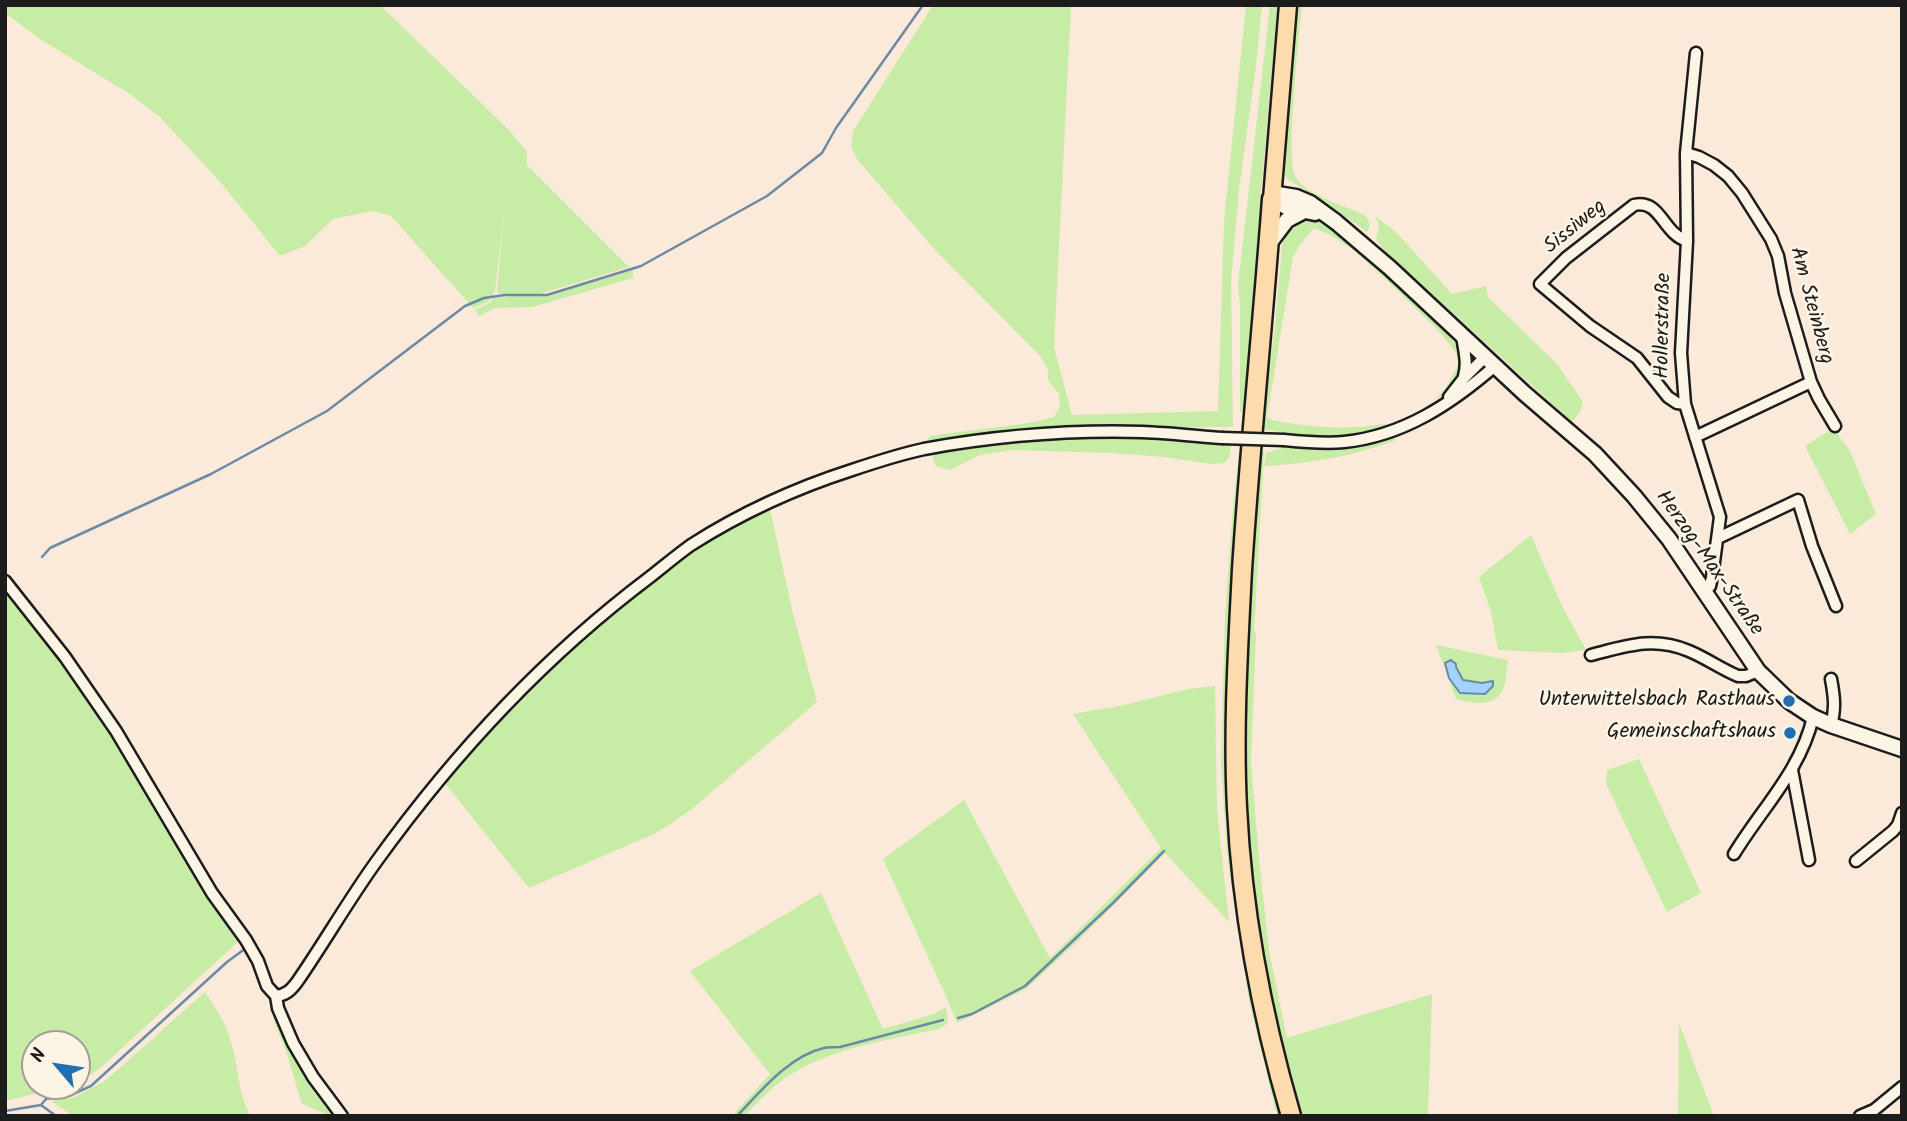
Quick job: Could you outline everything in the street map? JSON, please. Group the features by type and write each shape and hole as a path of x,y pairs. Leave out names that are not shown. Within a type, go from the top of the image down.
{"highway":[{"path":"1272,196 1254,403 1236,666 1235,763 1241,859 1254,954 1273,1049 1292,1116"}],"main road":[{"path":"1272,196 1288,5"},
{"path":"1272,196 1286,206 1336,222"},
{"path":"1272,196 1296,197 1310,203 1336,222"},
{"path":"1268,245 1287,220 1306,211"},
{"name":"Herzog-Max-Straße","path":"1336,222 1595,454 1622,482 1669,539 1758,671 1789,701 1831,725 1902,749"}],"street":[{"name":"Hollerstraße","path":"1696,53 1686,153 1687,241 1681,353 1685,404 1720,517 1712,577 1710,586 1705,591"},
{"name":"Am Steinberg","path":"1686,153 1708,162 1728,176 1771,239 1778,256 1785,293 1811,382 1835,426"},
{"name":"Sissiweg","path":"1685,404 1677,403 1668,397 1637,358 1580,318 1540,284 1566,258 1634,205 1649,205 1673,234 1687,241"},
{"path":"1462,335 1466,358 1463,379"},
{"path":"1440,408 1463,379 1490,362"},
{"path":"276,996 290,991 374,864 460,755 515,697 579,634 630,592 691,546 732,521 818,481 895,456 985,439 1047,434 1141,432 1317,443 1368,438 1410,425 1440,408 1472,386 1490,362"},
{"name":"Am Steinberg","path":"1695,437 1811,382"},
{"path":"1717,538 1798,500 1812,546 1836,606"},
{"path":"5,580 65,657 116,731 212,892 246,940 258,961 267,986 276,996 278,1008 293,1043 342,1116"},
{"path":"1591,655 1628,644 1659,643 1689,651 1738,676 1758,671"},
{"path":"1830,679 1835,701 1831,725"},
{"path":"1734,854 1791,771 1809,734 1813,717"},
{"path":"1791,771 1809,860"},
{"path":"1856,861 1893,831 1902,813"},
{"path":"1860,1116 1874,1110 1902,1087"}],"green space":[{"path":"5,5 380,5 510,131 527,152 527,165 629,267 536,295 548,295 633,270 633,278 533,307 495,308 479,316 475,310 491,302 493,298 508,297 497,292 504,213 495,291 488,302 473,308 391,216 373,211 333,219 305,246 280,256 222,184 160,117 130,94 43,41 5,13"},
{"path":"933,5 1071,5 1054,347 1072,415 1218,411 1224,221 1246,5 1262,5 1239,190 1231,281 1233,427 1045,428 927,440 930,436 1024,424 1054,417 1060,406 1059,394 1048,380 1048,370 1041,357 937,252 857,159 851,147 853,131"},
{"path":"1270,5 1278,5 1261,191 1246,417 1240,411 1238,285"},
{"path":"1297,5 1302,5 1292,123 1293,167 1296,178 1314,193 1364,215 1370,223 1367,232 1287,179 1283,170"},
{"path":"1297,216 1318,217 1334,226 1384,270 1443,328 1456,344 1463,364 1455,382 1435,400 1447,386 1459,363 1455,351 1436,328 1375,269 1352,249 1314,228 1293,257 1267,417 1287,423 1328,427 1385,424 1387,429 1344,437 1318,438 1262,429 1261,412 1268,382 1283,237"},
{"path":"1375,216 1397,233 1452,294 1486,286 1488,297 1557,364 1583,402 1580,412 1572,422 1383,249 1376,239 1379,225"},
{"path":"1833,428 1850,451 1876,514 1850,534 1805,446"},
{"path":"1140,436 1227,443 1231,445 1229,458 1224,463 1211,464 1111,453 1012,450 980,455 950,470 936,466 933,459 934,453 941,450 1008,441"},
{"path":"1394,436 1396,440 1348,455 1264,466 1266,453 1283,448 1344,447"},
{"path":"1240,445 1243,446 1230,762 1286,1116 1277,1116 1249,1001 1228,862 1221,766 1225,616"},
{"path":"1258,451 1264,452 1254,632 1251,762 1269,951 1287,1038 1432,994 1428,1116 1299,1116 1263,957 1253,893 1245,809 1244,656"},
{"path":"770,509 793,614 817,702 672,823 654,834 529,888 444,782 520,700 584,637 694,551 735,524"},
{"path":"1531,535 1561,604 1586,650 1562,653 1498,650 1491,612 1479,577"},
{"path":"5,587 55,647 112,734 239,941 91,1074 91,1030 21,1030 21,1097 5,1101"},
{"path":"1436,645 1508,660 1502,691 1492,701 1485,703 1456,699"},
{"path":"1215,686 1217,811 1229,922 1165,853 1026,989 957,1023 883,859 964,800 1050,958 1161,848 1073,714 1188,689"},
{"path":"1639,759 1701,893 1667,912 1606,784 1607,770"},
{"path":"821,893 883,1029 934,1014 946,1007 948,1023 939,1029 839,1052 801,1068 768,1092 744,1116 732,1116 770,1074 690,971"},
{"path":"205,992 227,1031 244,1100 251,1116 73,1116 51,1101 91,1100 91,1088 105,1081"},
{"path":"276,1013 337,1116 302,1104 273,1019"},
{"path":"1679,1023 1713,1114 1714,1116 1678,1116"}],"water":[{"path":"1451,660 1456,664 1463,680 1482,683 1493,681 1493,686 1485,694 1460,693 1449,678 1445,663"}],"waterway":[{"path":"42,557 50,548 211,474 327,411 465,306 484,298 505,295 547,295 641,266 767,196 822,153 836,128 923,5"},
{"path":"958,1018 972,1014 1025,986 1164,851"},
{"path":"41,1105 46,1099 71,1095 91,1086 227,962 246,948"},
{"path":"737,1116 787,1066 811,1052 943,1020"},
{"path":"5,1111 41,1105 56,1116"}],"place":[{"name":"Unterwittelsbach Rasthaus","path":"1789,701"},
{"name":"Gemeinschaftshaus","path":"1790,733"}]}
